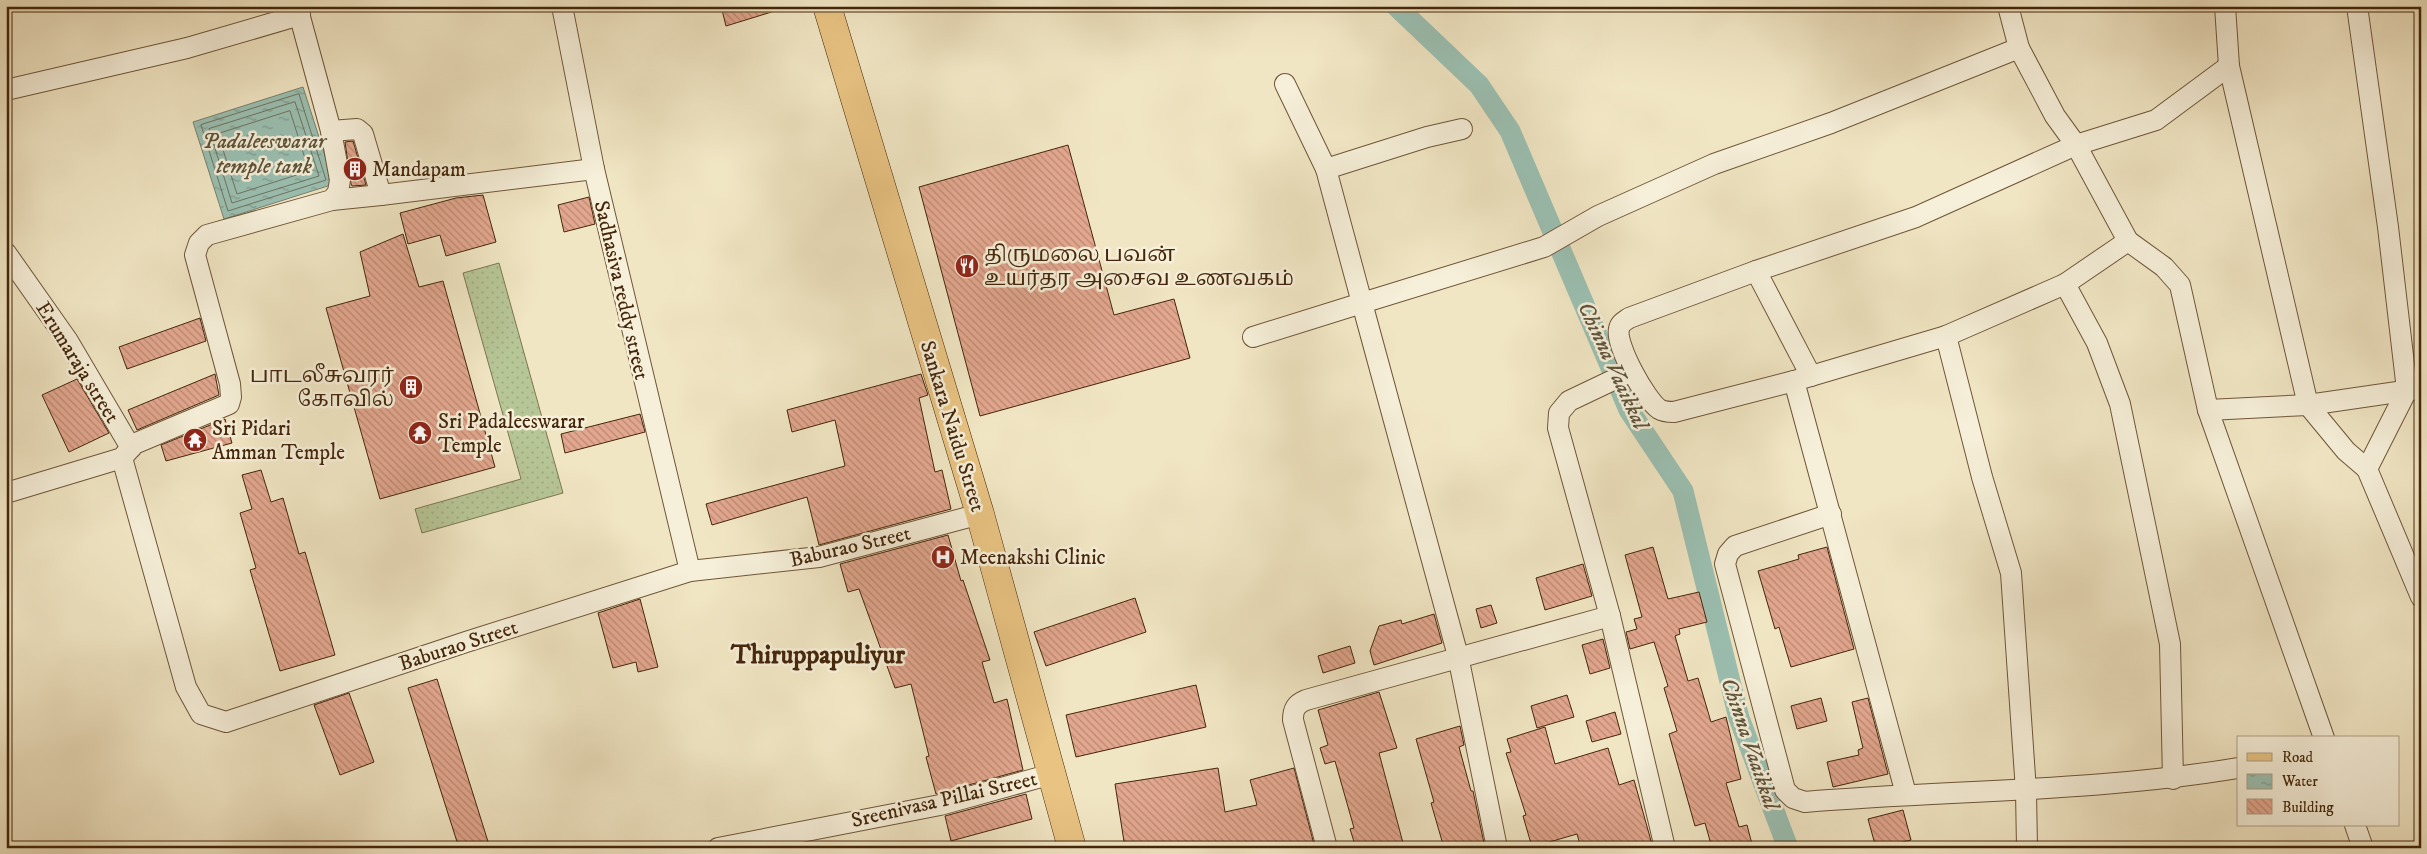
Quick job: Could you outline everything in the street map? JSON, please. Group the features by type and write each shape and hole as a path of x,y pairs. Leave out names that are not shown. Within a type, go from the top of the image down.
{"main road":[{"name":"Sankara Naidu Street","path":"827,6 980,514 1072,848"}],"street":[{"name":"Sadhasiva reddy street","path":"562,6 594,169 690,572"},
{"path":"2008,6 2018,48 2055,116 2076,145 2128,242 2164,267 2180,286 2208,410 2323,736"},
{"path":"2225,6 2229,66 2308,405 2346,451 2367,469 2421,597"},
{"path":"2357,6 2388,227 2414,389 2367,469"},
{"path":"6,90 187,48 298,11 331,131 340,180 338,192 332,200"},
{"path":"1253,337 1544,247 1598,216 1714,164 1830,123 2018,48"},
{"path":"2128,242 2064,284 1946,336 1693,408 1666,412 1659,409 1628,373 1619,336 1618,328 1622,322 1756,271 1916,217 2076,145 2156,120 2229,66"},
{"path":"1285,84 1326,169 1458,656 1497,848"},
{"path":"331,131 357,129 363,134 381,195"},
{"path":"1326,169 1401,145 1462,129"},
{"path":"6,494 126,453 134,444 228,404 231,397 230,384 195,255 199,243 207,235 332,200 594,169"},
{"name":"Erumaraja street","path":"6,253 68,341 126,453"},
{"path":"1756,271 1803,378 1831,514 1906,794"},
{"path":"2064,284 2097,343 2120,404 2170,644 2173,779"},
{"path":"1946,336 1982,477 2011,573 2026,791 2027,848"},
{"path":"1628,373 1569,401 1559,413 1558,428 1610,616 1666,848"},
{"path":"2208,410 2308,405 2414,389"},
{"name":"Baburao Street","path":"126,453 186,687 201,714 226,722 475,639 690,572 819,557 980,514"},
{"path":"1831,514 1735,546 1728,554 1726,564 1786,790 1793,798 1805,802 1906,794 2026,791 2173,779 2237,768"},
{"path":"1327,848 1293,720 1293,710 1301,702 1458,656 1610,616"},
{"name":"Sreenivasa Pillai Street","path":"718,848 940,805 1052,774"},
{"path":"2355,826 2364,848"}],"shaded area":[{"path":"499,263 563,493 422,533 415,509 521,479 463,273"}],"water":[{"name":"Padaleeswarar temple tank","path":"303,87 334,184 224,219 193,122"}],"building":[{"path":"721,6 777,6 778,10 726,26"},
{"name":"Mandapam","path":"353,141 366,185 352,186 351,184 345,142"},
{"path":"1068,145 1114,315 1174,299 1190,358 980,416 919,187"},
{"path":"483,195 496,242 446,256 440,235 408,244 400,213 456,198"},
{"path":"589,197 595,224 564,232 558,205"},
{"name":"பாடலீசுவரர் கோவில்","path":"403,234 419,287 443,281 495,467 380,499 326,308 370,296 360,252"},
{"path":"200,318 206,341 127,369 119,347"},
{"path":"215,374 219,395 137,430 128,410"},
{"path":"921,374 928,395 919,398 935,472 942,470 951,509 819,545 807,497 712,525 706,504 845,466 835,420 792,432 787,410"},
{"path":"77,379 109,433 69,452 42,395"},
{"path":"640,414 645,432 565,453 561,434"},
{"name":"Sri Pidari Amman Temple","path":"225,419 232,443 166,461 161,445"},
{"path":"261,470 271,502 283,498 299,554 305,552 335,655 280,671 250,570 256,568 240,513 252,509 242,475"},
{"path":"948,535 961,581 963,580 990,660 982,662 994,703 1007,699 1023,770 936,794 926,757 929,756 911,684 895,688 859,589 848,592 840,564"},
{"path":"1653,547 1668,599 1699,592 1707,622 1679,629 1680,634 1675,636 1688,681 1698,678 1711,722 1726,717 1741,779 1726,783 1739,827 1747,825 1753,848 1712,848 1705,823 1695,826 1669,734 1677,731 1664,688 1668,686 1654,642 1630,649 1626,632 1637,629 1634,619 1642,617 1625,555"},
{"path":"1827,547 1854,649 1791,667 1779,627 1775,629 1758,571 1799,559 1798,555"},
{"path":"1583,564 1592,596 1545,610 1536,578"},
{"path":"1135,598 1146,632 1046,666 1034,632"},
{"path":"640,599 658,667 638,672 636,662 613,668 598,613"},
{"path":"1491,605 1497,623 1481,628 1476,609"},
{"path":"1434,614 1442,643 1374,665 1370,651 1379,626 1401,620 1402,624"},
{"path":"1603,639 1610,668 1590,674 1582,645"},
{"path":"1350,646 1355,663 1323,673 1318,656"},
{"path":"437,679 490,848 459,848 408,688"},
{"path":"1196,685 1206,727 1076,757 1066,715"},
{"path":"1379,692 1397,748 1379,753 1403,843 1388,848 1356,848 1350,829 1354,828 1335,761 1325,764 1320,748 1328,745 1318,710"},
{"path":"349,693 374,762 340,775 314,705"},
{"path":"1567,695 1574,717 1537,728 1531,706"},
{"path":"1821,698 1827,721 1797,729 1791,706"},
{"path":"1868,698 1888,774 1833,787 1827,762 1859,755 1858,750 1863,748 1852,702"},
{"path":"1615,712 1621,734 1592,742 1586,721"},
{"path":"1460,726 1464,745 1459,747 1471,791 1473,791 1485,848 1444,848 1431,803 1434,802 1416,739"},
{"path":"1545,727 1555,764 1608,748 1619,785 1634,780 1653,848 1581,848 1577,834 1532,847 1523,816 1526,815 1506,753 1511,752 1507,739"},
{"path":"1218,768 1225,812 1257,805 1250,780 1294,768 1315,848 1125,848 1115,784"},
{"path":"1026,794 1032,819 951,841 945,816"},
{"path":"1903,810 1911,840 1876,848 1868,819"}],"waterway":[{"name":"Chinna Vaaikkal","path":"1396,6 1479,85 1510,131 1629,410 1683,491 1739,718 1788,848"}],"place":[{"name":"Mandapam","path":"355,169"},
{"name":"திருமலை பவன் உயர்தர அசைவ உணவகம்","path":"967,266"},
{"name":"பாடலீசுவரர் கோவில்","path":"411,387"},
{"name":"Sri Padaleeswarar Temple","path":"420,433"},
{"name":"Sri Pidari Amman Temple","path":"195,440"},
{"name":"Meenakshi Clinic","path":"943,557"}],"district":[{"name":"Thiruppapuliyur","path":"818,654"}]}
